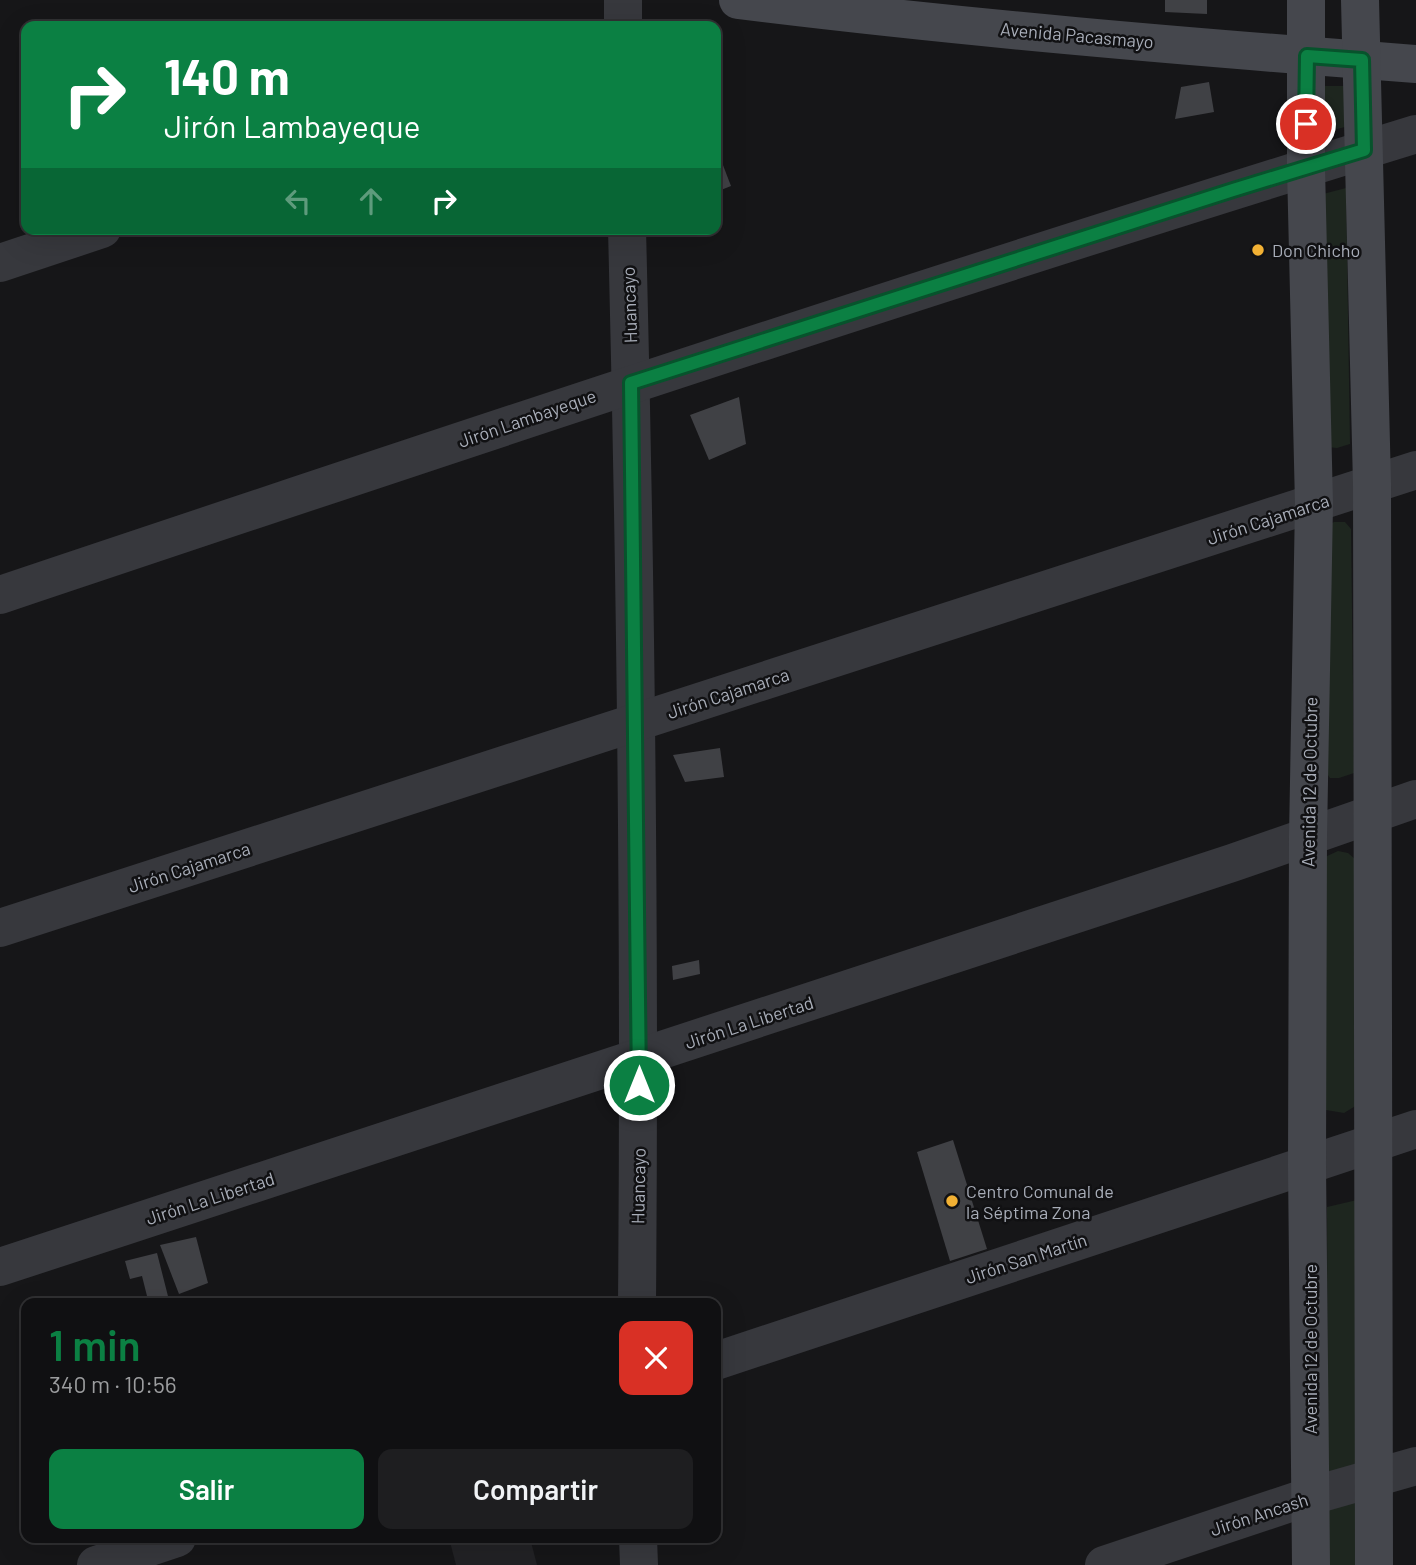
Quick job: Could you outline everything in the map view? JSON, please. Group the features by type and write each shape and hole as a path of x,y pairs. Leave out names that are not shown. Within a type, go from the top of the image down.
{"main road":[{"name":"Avenida Pacasmayo","path":"738,0 872,8 1307,56 1416,64"},
{"name":"Avenida 12 de Octubre","path":"1307,0 1306,168 1314,504 1308,837 1307,1165 1311,1565"},
{"path":"1360,0 1372,484 1374,1565"}],"street":[{"path":"623,0 623,21"},
{"name":"Jirón Lambayeque","path":"0,595 631,383 1416,134"},
{"path":"0,263 84,235"},
{"name":"Huancayo","path":"627,235 639,1058 637,1298"},
{"name":"Jirón Cajamarca","path":"0,928 1416,470"},
{"name":"Jirón La Libertad","path":"0,1266 639,1058 1416,799"},
{"name":"Jirón San Martín","path":"721,1358 1416,1129"},
{"name":"Jirón Ancash","path":"1104,1565 1311,1496 1416,1466"},
{"path":"96,1565 162,1543"},
{"path":"638,1543 639,1565"}],"shaded area":[{"path":"1323,86 1344,86 1345,127 1337,129 1324,125"},
{"path":"1346,188 1350,444 1337,448 1327,447 1323,194"},
{"path":"1334,522 1345,522 1351,529 1354,773 1339,778 1330,778 1323,768 1323,529"},
{"path":"1338,851 1348,853 1356,860 1357,1105 1344,1113 1326,1110 1325,857"},
{"path":"1357,1200 1357,1565 1328,1565 1327,1207"},
{"path":"450,1543 531,1543 537,1565 456,1565"}],"building":[{"path":"1165,0 1207,0 1207,14 1165,12"},
{"path":"1209,82 1214,112 1175,119 1181,87"},
{"path":"721,160 731,186 721,190"},
{"path":"739,397 746,444 709,460 690,415"},
{"path":"720,748 724,777 685,782 673,755"},
{"path":"699,960 700,974 673,980 672,966"},
{"name":"Centro Comunal de la Séptima Zona","path":"953,1140 987,1249 950,1261 917,1152"},
{"path":"196,1237 208,1283 179,1294 160,1245"},
{"path":"157,1253 168,1298 148,1298 142,1276 130,1279 125,1261"}],"place":[{"name":"Don Chicho","path":"1258,250"},
{"name":"Centro Comunal de la Séptima Zona","path":"952,1201"}],"route":[{"path":"639,1085 631,383 1364,150 1362,60 1307,56 1306,124"}]}
